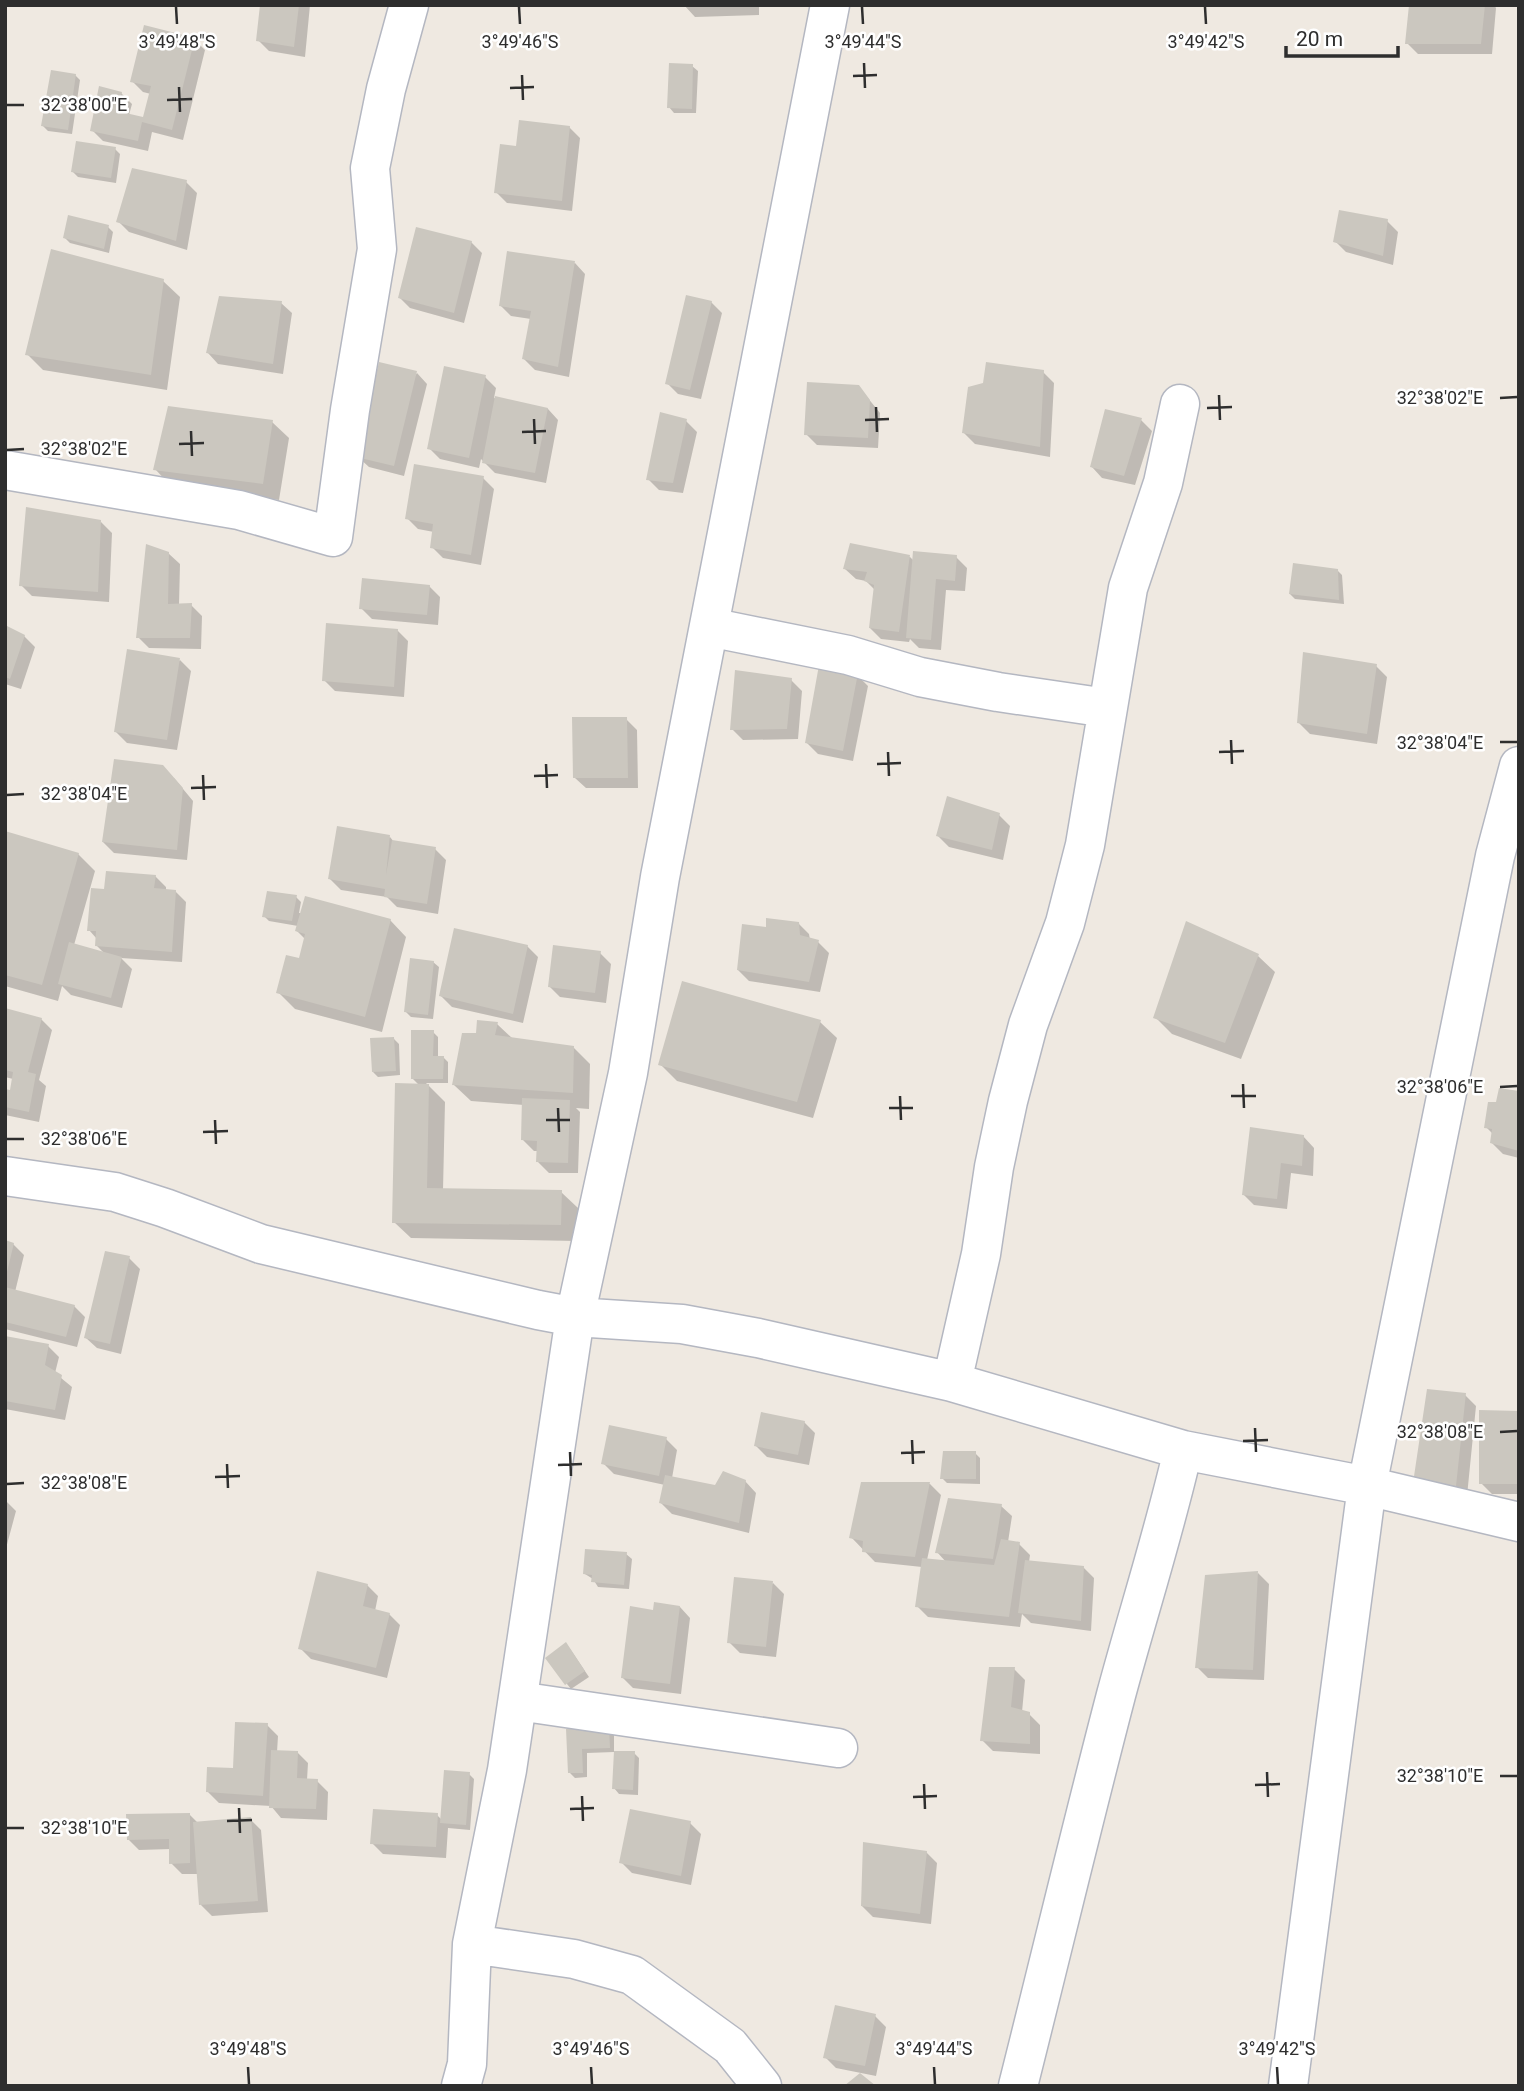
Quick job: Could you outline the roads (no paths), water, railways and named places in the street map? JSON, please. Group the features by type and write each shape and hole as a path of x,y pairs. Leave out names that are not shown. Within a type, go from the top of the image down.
{"street":[{"path":"5,470 239,510 333,537 350,410 377,249 370,168 386,89 409,5"},
{"path":"461,2086 467,2063 472,1944 507,1770 575,1317 628,1073 660,877 830,5"},
{"path":"952,1382 981,1254 994,1167 1008,1101 1028,1025 1065,923 1085,845 1128,588 1163,484 1180,404"},
{"path":"709,627 849,655 920,677 1107,708"},
{"path":"1288,2086 1367,1486 1495,856 1519,766"},
{"path":"5,1175 115,1192 261,1244 524,1307 575,1317 682,1324 720,1331 952,1382 1183,1450 1367,1486 1519,1522"},
{"path":"1018,2086 1085,1814 1168,1514 1183,1450"},
{"path":"518,1701 838,1748"},
{"path":"472,1944 573,1959 632,1975 730,2046 762,2086"}]}
